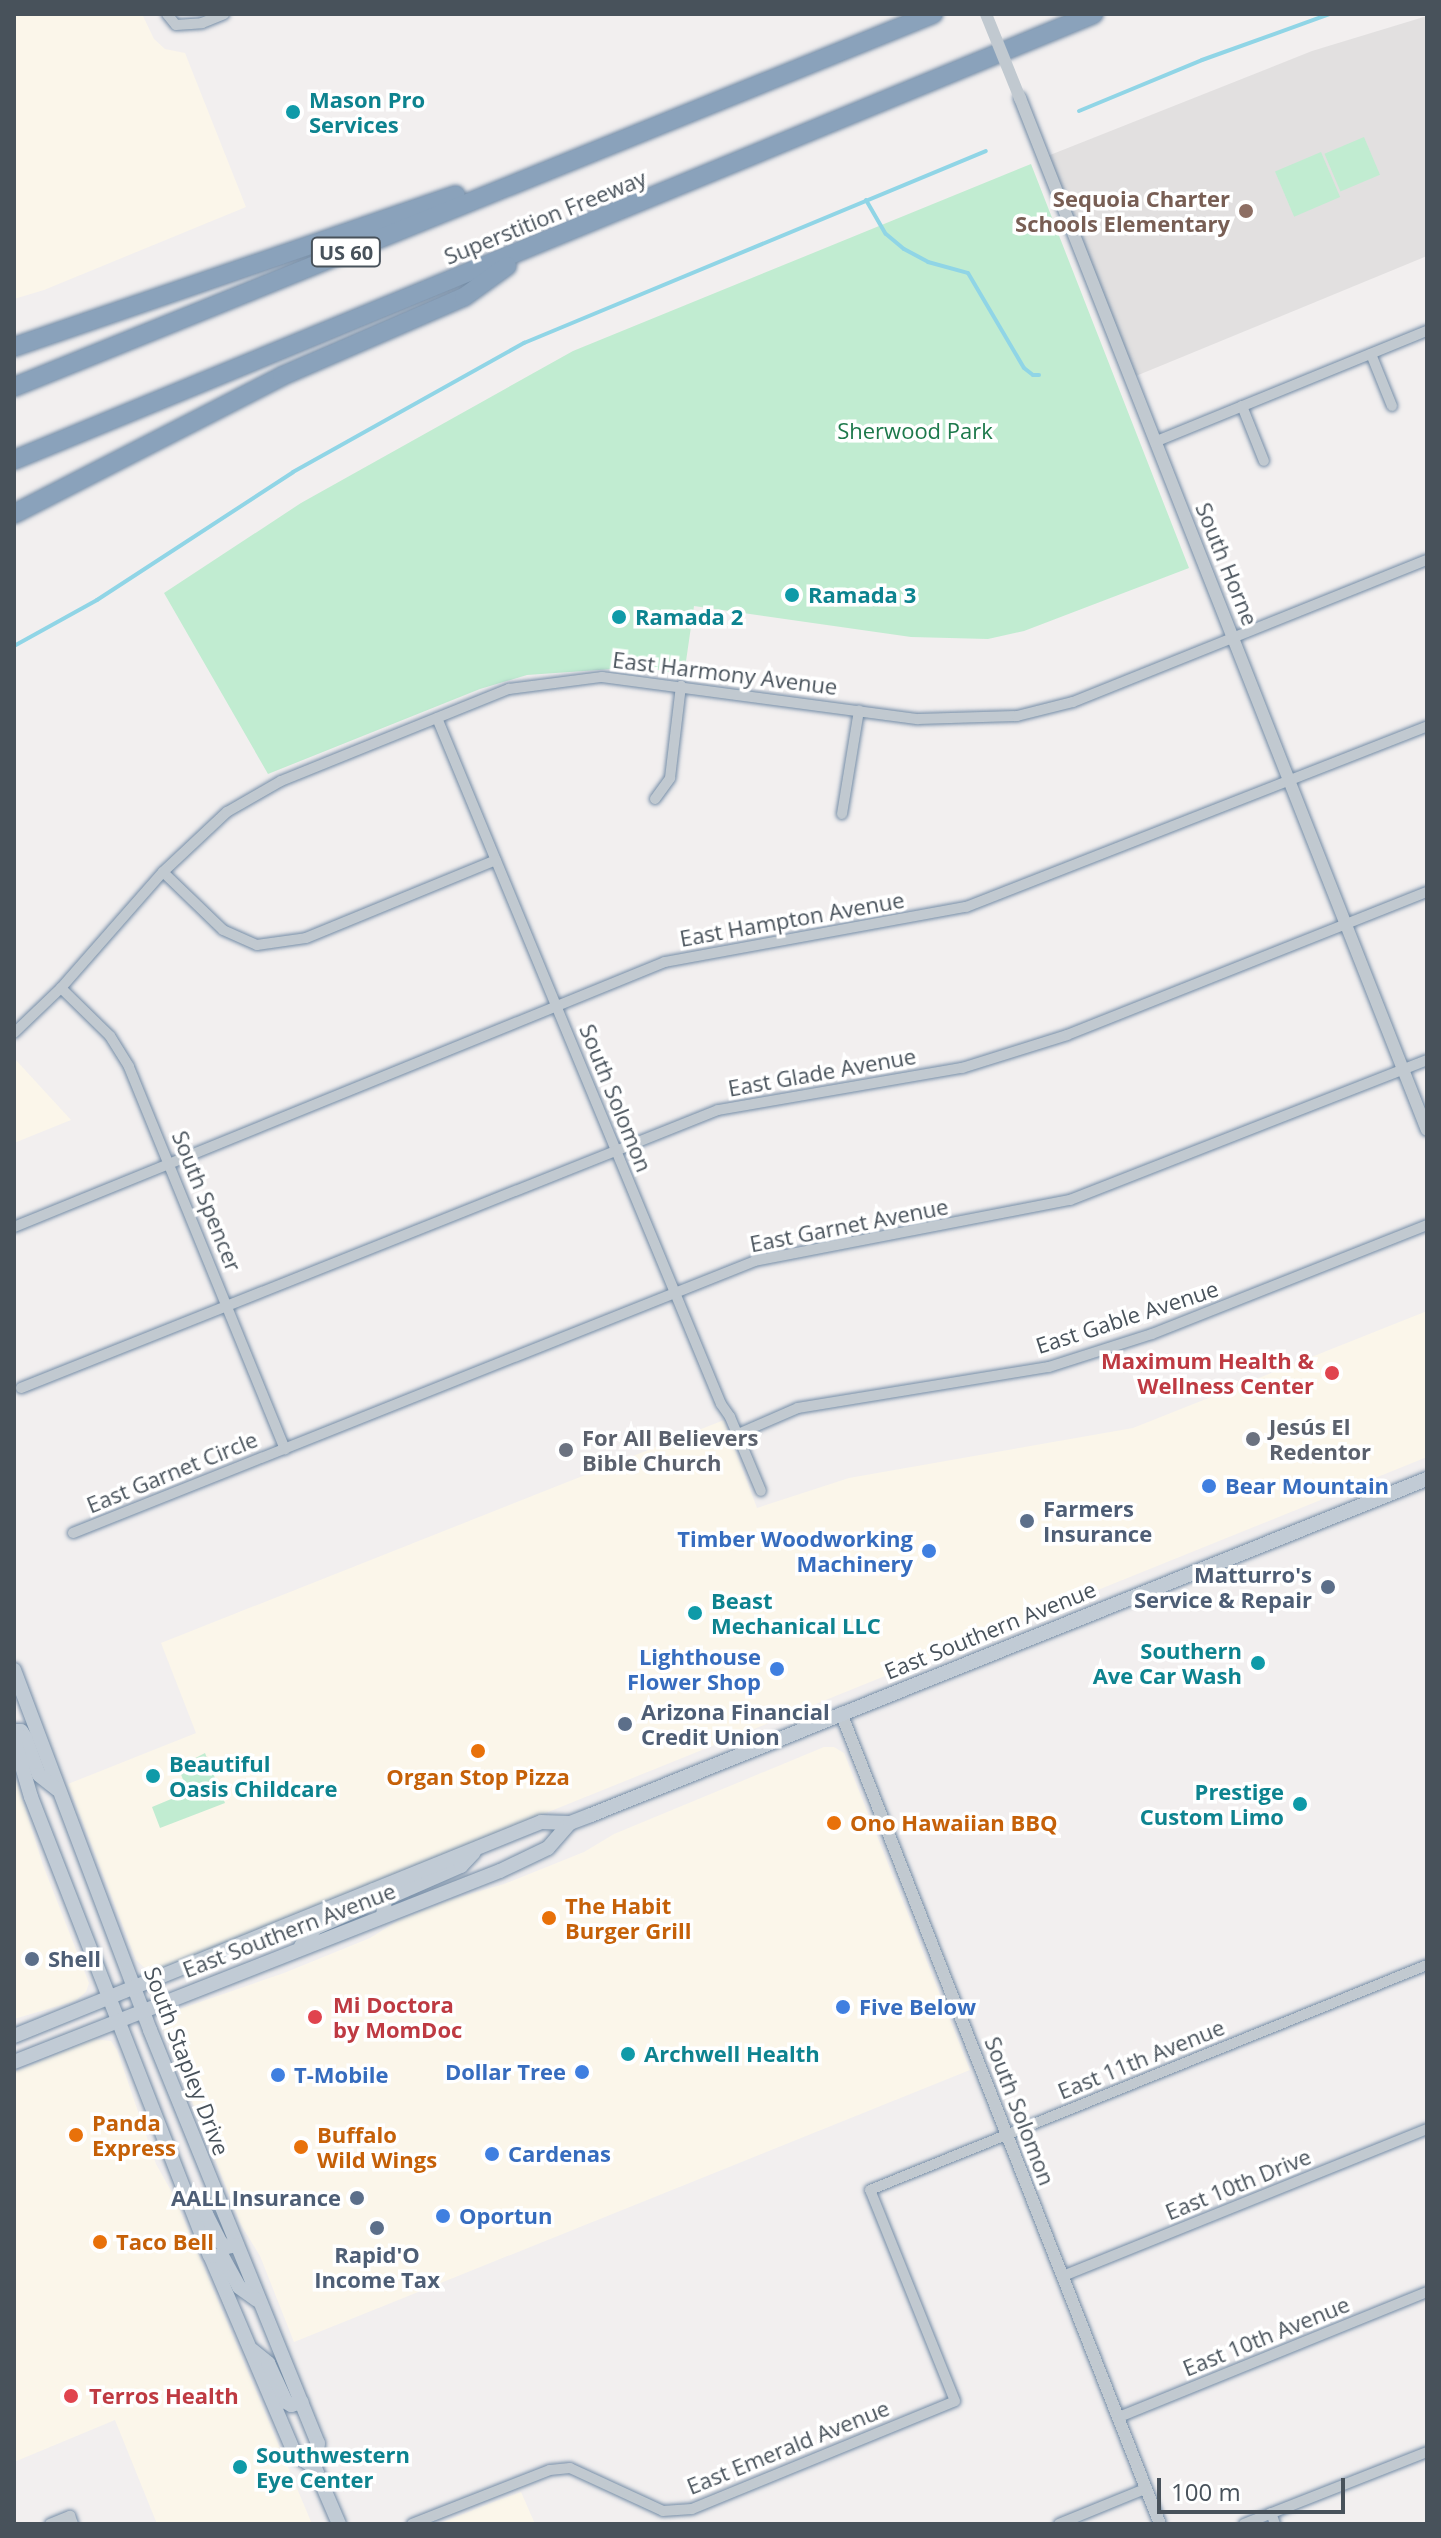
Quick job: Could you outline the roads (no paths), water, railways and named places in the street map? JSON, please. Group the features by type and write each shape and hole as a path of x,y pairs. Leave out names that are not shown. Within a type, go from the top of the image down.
{"highway":[{"name":"Superstition Freeway","path":"14,387 933,14"},
{"name":"Superstition Freeway","path":"14,460 1094,14"},
{"path":"14,347 677,118"},
{"path":"14,514 282,376 464,297 531,249"}],"main road":[{"name":"East Southern Avenue","path":"14,2036 541,1822 570,1823 1427,1479"},
{"name":"South Stapley Drive","path":"14,1670 142,2011 318,2443 315,2468 339,2524"},
{"path":"14,1731 21,1731 25,1737 39,1775 58,1789"},
{"name":"South Stapley Drive","path":"14,1739 31,1797 210,2255 295,2454 315,2468"},
{"name":"East Southern Avenue","path":"14,2062 500,1871 548,1848 570,1823"},
{"path":"383,1916 385,1899 461,1866 478,1848"},
{"path":"298,1949 315,1928 361,1908 371,1899 373,1890"},
{"path":"188,2197 206,2214 220,2242 226,2247 237,2245"},
{"path":"210,2255 222,2256 239,2287 259,2301"},
{"path":"249,2347 268,2363 286,2402 291,2405 302,2402"}],"street":[{"path":"167,14 176,25 202,23 224,14"},
{"name":"South Horne","path":"986,14 1427,1130"},
{"path":"1157,441 1427,331"},
{"path":"1371,354 1392,406"},
{"path":"1242,406 1264,461"},
{"name":"East Harmony Avenue","path":"14,1033 61,988 163,872 227,812 274,785 509,689 602,677 918,719 1028,714 1073,702 1427,560"},
{"path":"655,799 670,778 681,686"},
{"path":"842,814 859,710"},
{"name":"South Solomon","path":"437,718 721,1404 738,1434 761,1491"},
{"name":"East Hampton Avenue","path":"14,1227 665,962 966,907 1427,726"},
{"path":"163,872 223,930 257,945 306,938 496,860"},
{"name":"East Glade Avenue","path":"21,1388 718,1110 977,1063 1067,1035 1427,892"},
{"name":"South Spencer","path":"61,988 117,1046 143,1097 285,1449"},
{"name":"East Garnet Avenue","path":"285,1449 755,1261 1070,1200 1427,1060"},
{"name":"East Gable Avenue","path":"738,1434 798,1408 1049,1367 1152,1334 1427,1225"},
{"name":"East Garnet Circle","path":"73,1533 285,1449"},
{"name":"South Solomon","path":"841,1713 1160,2524"},
{"name":"East 11th Avenue","path":"955,2401 870,2190 1427,1965"},
{"name":"East 10th Drive","path":"1063,2276 1427,2129"},
{"name":"East 10th Avenue","path":"1119,2417 1427,2292"},
{"name":"East Emerald Avenue","path":"412,2524 550,2470 570,2468 663,2511 692,2509 955,2401"},
{"path":"1244,2524 1427,2452"},
{"path":"1059,2524 1147,2488"},
{"path":"1271,2513 1275,2524"},
{"path":"50,2524 70,2516 73,2524"}],"waterway":[{"path":"1079,111 1202,60 1330,14"},
{"path":"14,646 97,600 293,472 524,343 986,151"},
{"path":"866,200 886,234 904,249 928,262 968,273 1024,368 1033,375 1039,375"}],"place":[{"name":"Mason Pro Services","path":"293,112"},
{"name":"Sequoia Charter Schools Elementary","path":"1246,211"},
{"name":"Ramada 3","path":"792,595"},
{"name":"Ramada 2","path":"619,617"},
{"name":"Maximum Health & Wellness Center","path":"1332,1373"},
{"name":"Jesús El Redentor","path":"1253,1439"},
{"name":"For All Believers Bible Church","path":"566,1450"},
{"name":"Bear Mountain","path":"1209,1486"},
{"name":"Farmers Insurance","path":"1027,1521"},
{"name":"Timber Woodworking Machinery","path":"929,1551"},
{"name":"Matturro's Service & Repair","path":"1328,1587"},
{"name":"Beast Mechanical LLC","path":"695,1613"},
{"name":"Southern Ave Car Wash","path":"1258,1663"},
{"name":"Lighthouse Flower Shop","path":"777,1669"},
{"name":"Arizona Financial Credit Union","path":"625,1724"},
{"name":"Organ Stop Pizza","path":"478,1751"},
{"name":"Beautiful Oasis Childcare","path":"153,1776"},
{"name":"Prestige Custom Limo","path":"1300,1804"},
{"name":"Ono Hawaiian BBQ","path":"834,1823"},
{"name":"The Habit Burger Grill","path":"549,1918"},
{"name":"Shell","path":"32,1959"},
{"name":"Five Below","path":"843,2007"},
{"name":"Mi Doctora by MomDoc","path":"315,2017"},
{"name":"Archwell Health","path":"628,2054"},
{"name":"Dollar Tree","path":"582,2072"},
{"name":"T-Mobile","path":"278,2075"},
{"name":"Panda Express","path":"76,2135"},
{"name":"Buffalo Wild Wings","path":"301,2147"},
{"name":"Cardenas","path":"492,2154"},
{"name":"AALL Insurance","path":"357,2198"},
{"name":"Oportun","path":"443,2216"},
{"name":"Rapid'O Income Tax","path":"377,2228"},
{"name":"Taco Bell","path":"100,2242"},
{"name":"Terros Health","path":"71,2396"},
{"name":"Southwestern Eye Center","path":"240,2467"}],"park label":[{"name":"Sherwood Park","path":"915,431"}]}
